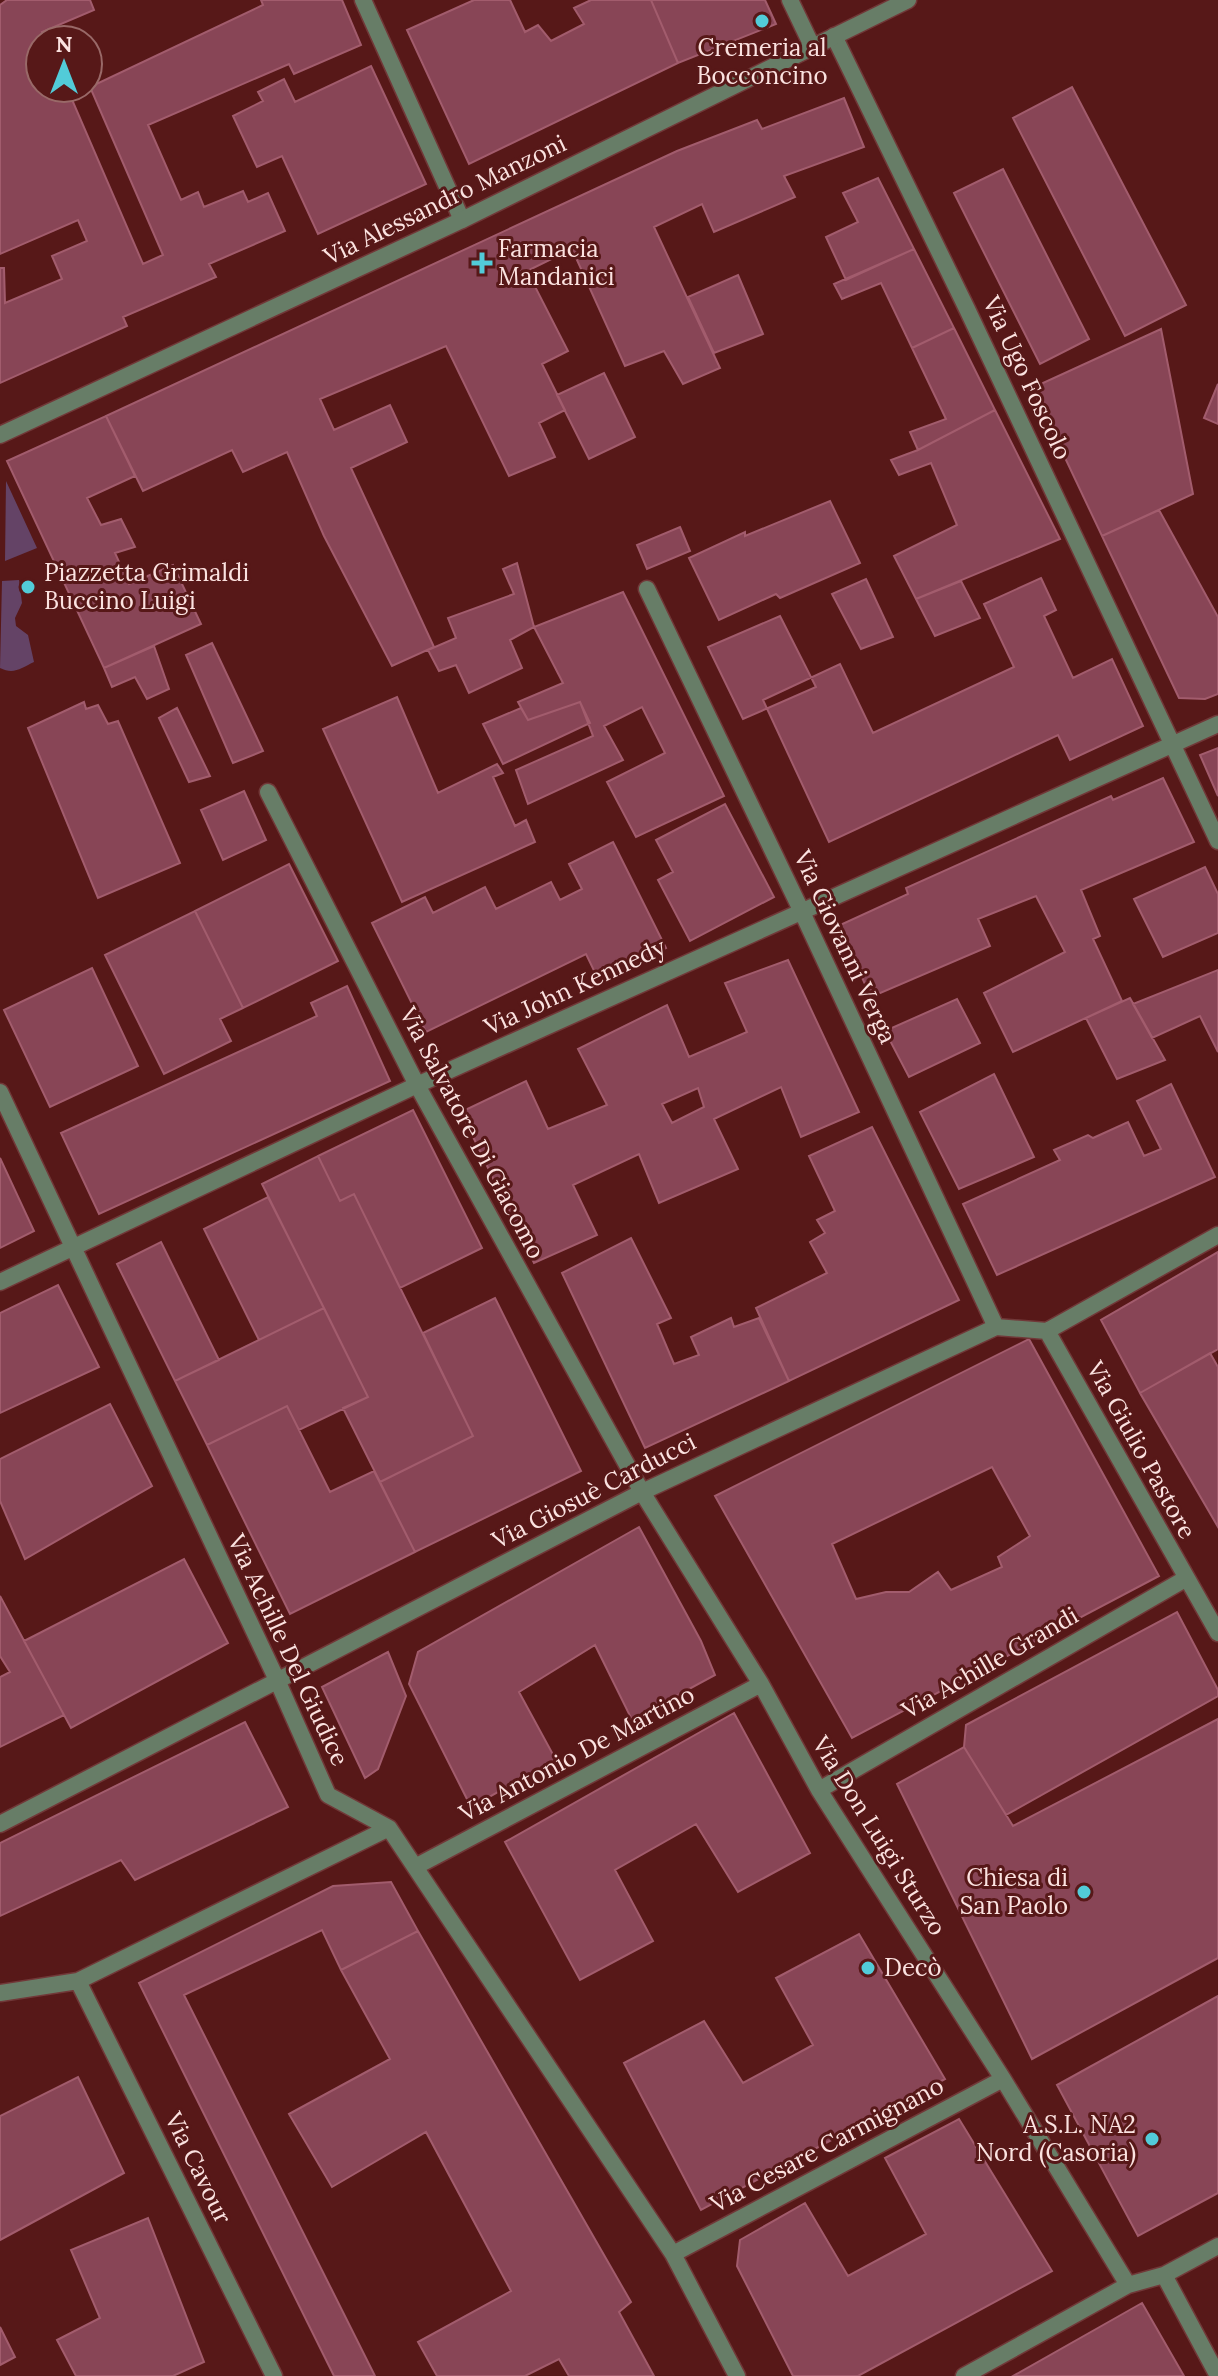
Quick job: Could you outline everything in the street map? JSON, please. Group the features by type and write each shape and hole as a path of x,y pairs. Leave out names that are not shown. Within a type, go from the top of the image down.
{"street":[{"path":"363,0 462,220"},
{"path":"790,0 812,46"},
{"name":"Via Alessandro Manzoni","path":"0,435 462,220 908,0"},
{"name":"Via Ugo Foscolo","path":"834,36 967,309 1218,841"},
{"name":"Via Giovanni Verga","path":"647,589 996,1327"},
{"path":"1173,742 1218,724"},
{"name":"Via John Kennedy","path":"0,1282 417,1085 1173,742"},
{"name":"Via Salvatore Di Giacomo","path":"268,792 417,1085 642,1492"},
{"name":"Via Achille Del Giudice","path":"0,1092 277,1680 328,1795 389,1828 673,2254 737,2376"},
{"path":"1047,1331 1218,1235"},
{"name":"Via Giosuè Carducci","path":"0,1824 642,1492 996,1327 1047,1331"},
{"name":"Via Giulio Pastore","path":"1047,1331 1218,1633"},
{"name":"Via Don Luigi Sturzo","path":"642,1492 761,1684 819,1790 1003,2079 1128,2285"},
{"name":"Via Achille Grandi","path":"819,1790 1185,1579"},
{"name":"Via Antonio De Martino","path":"415,1867 761,1684"},
{"path":"0,1993 78,1981 389,1828"},
{"name":"Via Cavour","path":"78,1981 273,2376"},
{"name":"Via Cesare Carmignano","path":"673,2254 1003,2079"},
{"path":"964,2376 1128,2285 1164,2275 1218,2246"},
{"path":"1164,2275 1218,2376"}],"shaded area":[{"path":"6,481 37,548 5,561"},
{"path":"19,580 22,603 15,618 16,626 28,635 34,662 9,671 0,668 2,581"}],"building":[{"path":"7,0 90,0 94,10 61,24 24,24 24,104 74,104 143,264 163,255 97,104 104,104 104,80 263,5 261,0 342,0 361,45 294,74 289,64 148,125 181,200 198,192 204,207 243,191 248,202 268,193 285,231 209,264 216,277 123,317 127,326 0,383 0,268 4,268 5,303 62,279 52,256 87,241 78,220 0,254 0,5"},
{"path":"474,0 510,0 525,32 538,25 551,41 584,24 574,8 591,0 651,0 678,63 469,164 407,30"},
{"path":"651,0 765,0 776,24 678,63"},
{"path":"371,66 426,184 318,234 282,156 257,167 233,116 263,101 258,92 284,79 295,102"},
{"path":"1072,87 1186,305 1125,336 1013,118"},
{"path":"844,98 864,147 784,176 795,197 714,232 702,204 654,227 720,368 683,384 664,351 625,366 572,249 527,271 568,351 542,364 565,410 539,423 555,457 509,476 446,346 320,399 334,430 390,405 407,442 351,468 434,647 392,666 324,536 287,452 243,472 232,450 143,491 106,416 677,151 757,120 762,129"},
{"path":"1003,169 1089,339 1040,364 954,193"},
{"path":"878,178 914,249 846,280 826,237 858,222 843,193"},
{"path":"914,249 954,328 912,348 881,283 842,299 834,284"},
{"path":"738,275 763,334 714,353 688,297"},
{"path":"954,328 995,410 918,450 910,432 946,419 912,348"},
{"path":"1161,329 1193,494 1102,536 1032,388"},
{"path":"604,373 635,437 589,459 557,395"},
{"path":"1218,384 1218,424 1204,418"},
{"path":"995,410 1060,539 916,599 894,556 957,525 931,463 899,475 891,460 918,450"},
{"path":"106,416 135,476 87,498 101,525 121,519 135,547 115,553 129,584 173,565 201,624 104,668 7,461"},
{"path":"830,501 860,563 780,598 776,594 719,620 689,558 745,532 745,536"},
{"path":"1159,510 1218,617 1218,694 1205,699 1179,698 1102,536"},
{"path":"680,527 690,551 647,569 637,545"},
{"path":"517,563 534,627 510,640 522,668 469,693 456,665 439,671 428,650 456,638 448,618 514,594 503,569"},
{"path":"1041,578 1056,610 1044,616 1073,678 1112,659 1143,726 1070,760 1058,735 829,842 763,700 840,664 873,733 1014,667 984,604"},
{"path":"866,579 893,637 861,649 832,594"},
{"path":"961,581 980,618 935,636 916,599"},
{"path":"623,592 724,796 636,837 607,782 665,753 642,707 604,726 623,760 528,804 516,770 593,736 580,702 528,720 518,702 563,683 534,627"},
{"path":"780,616 816,687 743,719 708,647"},
{"path":"212,643 263,751 233,763 186,655"},
{"path":"154,646 169,689 147,699 135,677 112,687 104,668"},
{"path":"397,697 438,793 497,764 503,773 493,777 515,826 526,820 535,842 402,902 323,729"},
{"path":"84,702 86,709 98,705 108,724 118,721 180,863 98,898 28,728"},
{"path":"580,702 590,723 503,764 483,724 521,708 528,720"},
{"path":"177,708 210,776 189,782 159,718"},
{"path":"1218,748 1218,796 1200,755"},
{"path":"1163,778 1194,842 1081,890 1100,936 1093,939 1122,1001 1013,1052 984,993 1065,952 1036,896 978,919 990,946 871,997 838,926 908,894 906,888 1111,796 1113,800"},
{"path":"244,791 266,840 223,860 201,810"},
{"path":"725,804 774,897 690,941 658,880 673,872 656,840"},
{"path":"613,842 666,948 599,981 586,954 426,1032 372,923 425,897 433,913 485,887 496,909 551,882 560,900 582,889 569,864"},
{"path":"289,864 338,961 243,1008 195,911"},
{"path":"1205,867 1218,894 1218,933 1163,957 1134,899"},
{"path":"195,911 243,1008 220,1019 231,1041 164,1074 105,955"},
{"path":"788,960 859,1112 801,1137 781,1087 714,1119 738,1169 659,1203 639,1154 573,1185 597,1235 534,1263 461,1112 526,1081 548,1129 607,1105 578,1049 667,1005 689,1057 747,1032 725,983","holes":["698,1088 704,1107 672,1123 662,1104"]},
{"path":"92,968 138,1066 50,1107 4,1010"},
{"path":"1218,970 1218,1052 1200,1016 1152,1038 1133,1004"},
{"path":"347,986 390,1081 99,1214 61,1133 317,1016 311,1003"},
{"path":"1130,998 1165,1060 1117,1079 1086,1018"},
{"path":"957,999 980,1043 909,1077 885,1031"},
{"path":"994,1074 1034,1157 959,1189 920,1112"},
{"path":"1171,1084 1215,1177 997,1275 963,1204 1060,1160 1054,1150 1088,1135 1093,1138 1128,1122 1144,1156 1161,1149 1137,1101"},
{"path":"413,1110 482,1248 400,1288 354,1194 340,1201 318,1156"},
{"path":"872,1127 959,1300 789,1381 756,1308 827,1273 810,1242 825,1233 817,1220 835,1211 809,1156"},
{"path":"318,1156 340,1201 354,1194 473,1436 380,1482 343,1408 368,1397 262,1184"},
{"path":"0,1158 34,1231 0,1248"},
{"path":"268,1197 324,1308 259,1340 204,1229"},
{"path":"631,1238 671,1318 657,1324 674,1364 699,1355 691,1337 731,1318 734,1327 759,1318 789,1381 645,1448 562,1273"},
{"path":"161,1242 219,1360 175,1381 117,1264"},
{"path":"1218,1252 1218,1349 1140,1393 1101,1320"},
{"path":"58,1285 99,1367 0,1413 0,1313"},
{"path":"495,1298 581,1471 415,1552 380,1482 473,1436 423,1333"},
{"path":"324,1308 368,1397 299,1430 287,1406 207,1445 175,1381"},
{"path":"1029,1339 1159,1576 852,1738 715,1496","holes":["992,1467 1030,1536 998,1557 1002,1567 951,1590 938,1572 909,1592 886,1592 856,1599 832,1544"]},
{"path":"1210,1353 1218,1367 1218,1527 1140,1393"},
{"path":"110,1404 152,1486 25,1559 0,1501 0,1459"},
{"path":"287,1406 330,1492 374,1471 415,1552 290,1614 207,1445"},
{"path":"639,1527 701,1641 715,1675 632,1720 595,1645 519,1692 556,1760 471,1807 409,1684 418,1652"},
{"path":"184,1559 228,1643 71,1728 24,1641"},
{"path":"0,1596 64,1715 0,1747 0,1677 10,1672 0,1656"},
{"path":"1177,1612 1218,1690 1218,1696 1006,1815 964,1747 966,1725"},
{"path":"388,1652 406,1696 378,1769 365,1778 322,1687"},
{"path":"734,1713 810,1853 738,1892 696,1824 615,1870 653,1941 580,1980 505,1842"},
{"name":"Chiesa di San Paolo","path":"1218,1719 1218,1958 1032,2059 897,1784 964,1747 1013,1826"},
{"path":"245,1722 288,1807 135,1880 121,1860 0,1916 0,1843"},
{"path":"391,1882 418,1931 341,1970 322,1930 184,1995 375,2376 334,2376 139,1983 333,1886"},
{"path":"418,1931 631,2302 619,2312 654,2376 569,2376 559,2359 525,2376 437,2376 418,2342 511,2291 426,2132 332,2187 289,2114 390,2059 341,1970"},
{"path":"859,1934 945,2079 701,2210 624,2063 704,2021 743,2083 813,2045 776,1978"},
{"name":"A.S.L. NA2 Nord (Casoria)","path":"1218,1996 1218,2193 1138,2236 1057,2085"},
{"path":"78,2077 124,2173 0,2240 0,2116"},
{"path":"959,2119 1052,2271 858,2376 793,2376 737,2266 740,2240 805,2203 848,2276 926,2234 885,2158"},
{"path":"148,2218 204,2362 173,2376 76,2376 57,2340 100,2318 71,2250"},
{"path":"1142,2303 1184,2376 1013,2376"},
{"path":"0,2327 15,2357 0,2365"}],"place":[{"name":"Cremeria al Bocconcino","path":"762,21"},
{"name":"Farmacia Mandanici","path":"482,263"},
{"name":"Piazzetta Grimaldi Buccino Luigi","path":"28,587"},
{"name":"Chiesa di San Paolo","path":"1084,1892"},
{"name":"Decò","path":"868,1968"},
{"name":"A.S.L. NA2 Nord (Casoria)","path":"1152,2139"}]}
